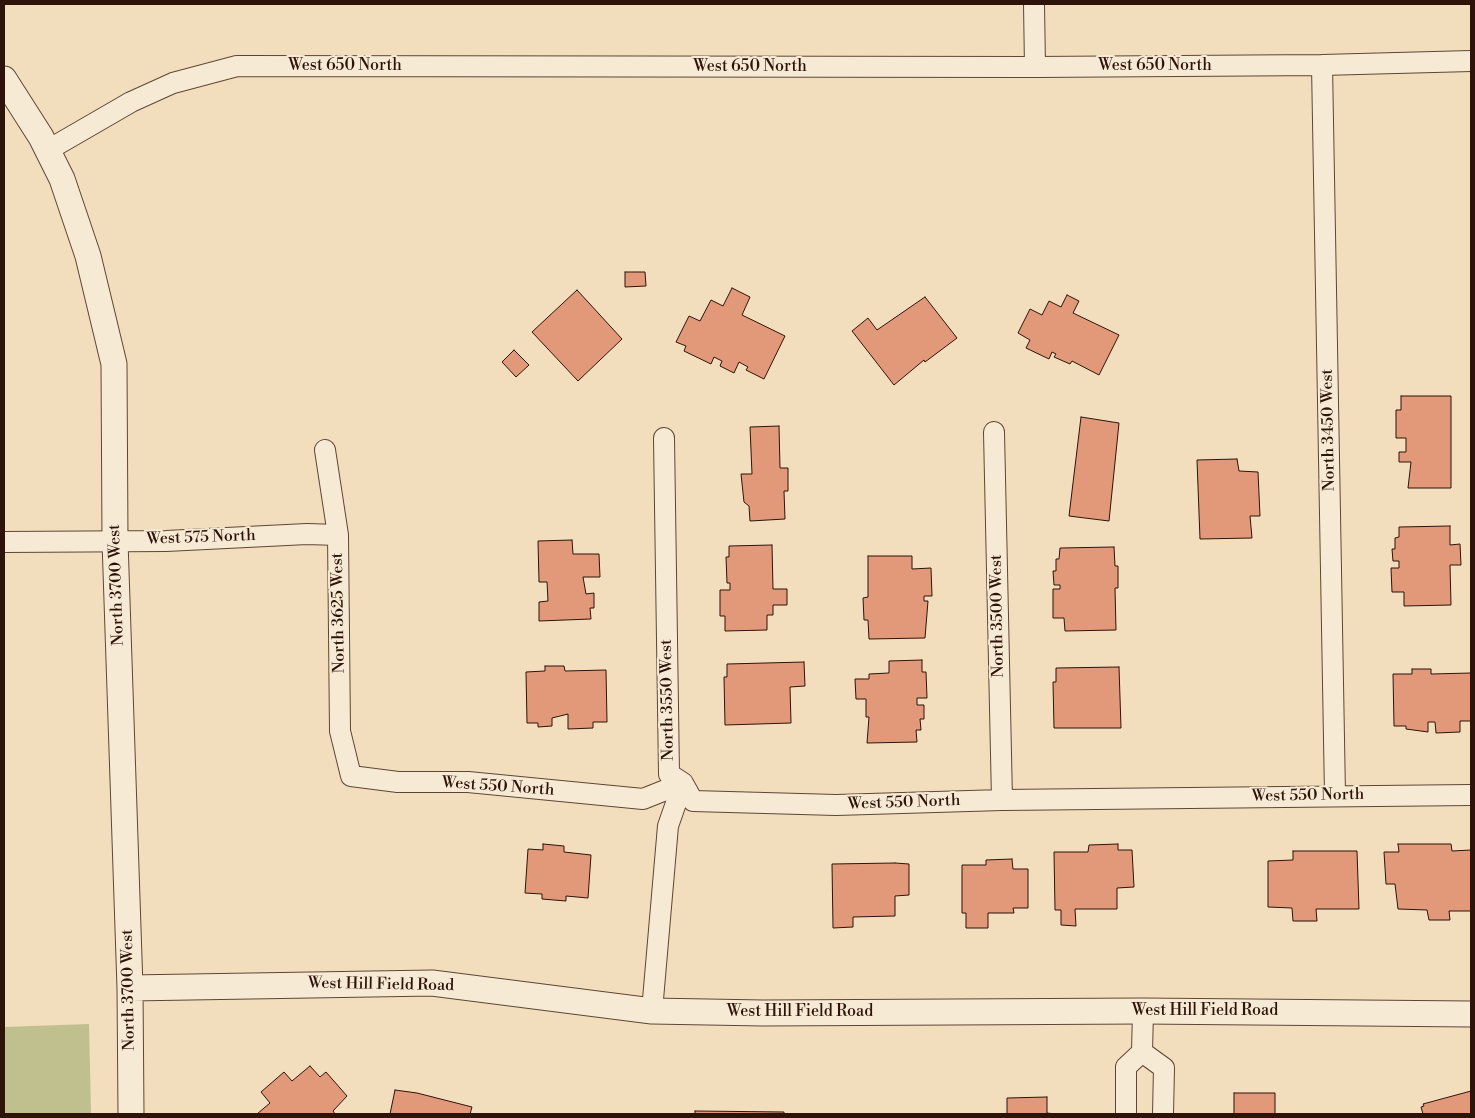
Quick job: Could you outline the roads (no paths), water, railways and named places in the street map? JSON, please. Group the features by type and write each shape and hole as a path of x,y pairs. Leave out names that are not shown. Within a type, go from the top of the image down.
{"street":[{"path":"1034,4 1035,67"},
{"name":"West 650 North","path":"48,150 131,102 173,83 237,66 1035,67 1471,62"},
{"name":"North 3450 West","path":"1322,65 1335,795"},
{"name":"North 3700 West","path":"4,79 48,150 62,179 88,256 114,364 115,540 130,988 131,1114"},
{"name":"North 3500 West","path":"994,432 1002,800"},
{"name":"North 3550 West","path":"652,1011 668,826 683,783 669,774 664,438"},
{"name":"North 3625 West","path":"325,450 338,535 340,731 351,776"},
{"name":"West 575 North","path":"4,542 338,535"},
{"name":"West 550 North","path":"351,776 398,782 468,782 643,799 683,783 693,802 836,805 1002,800 1471,795"},
{"name":"West Hill Field Road","path":"130,988 432,983 652,1011 763,1013 1143,1010 1471,1014"},
{"path":"1126,1114 1126,1067 1142,1052 1143,1010"},
{"path":"1142,1052 1164,1068 1163,1114"}]}
